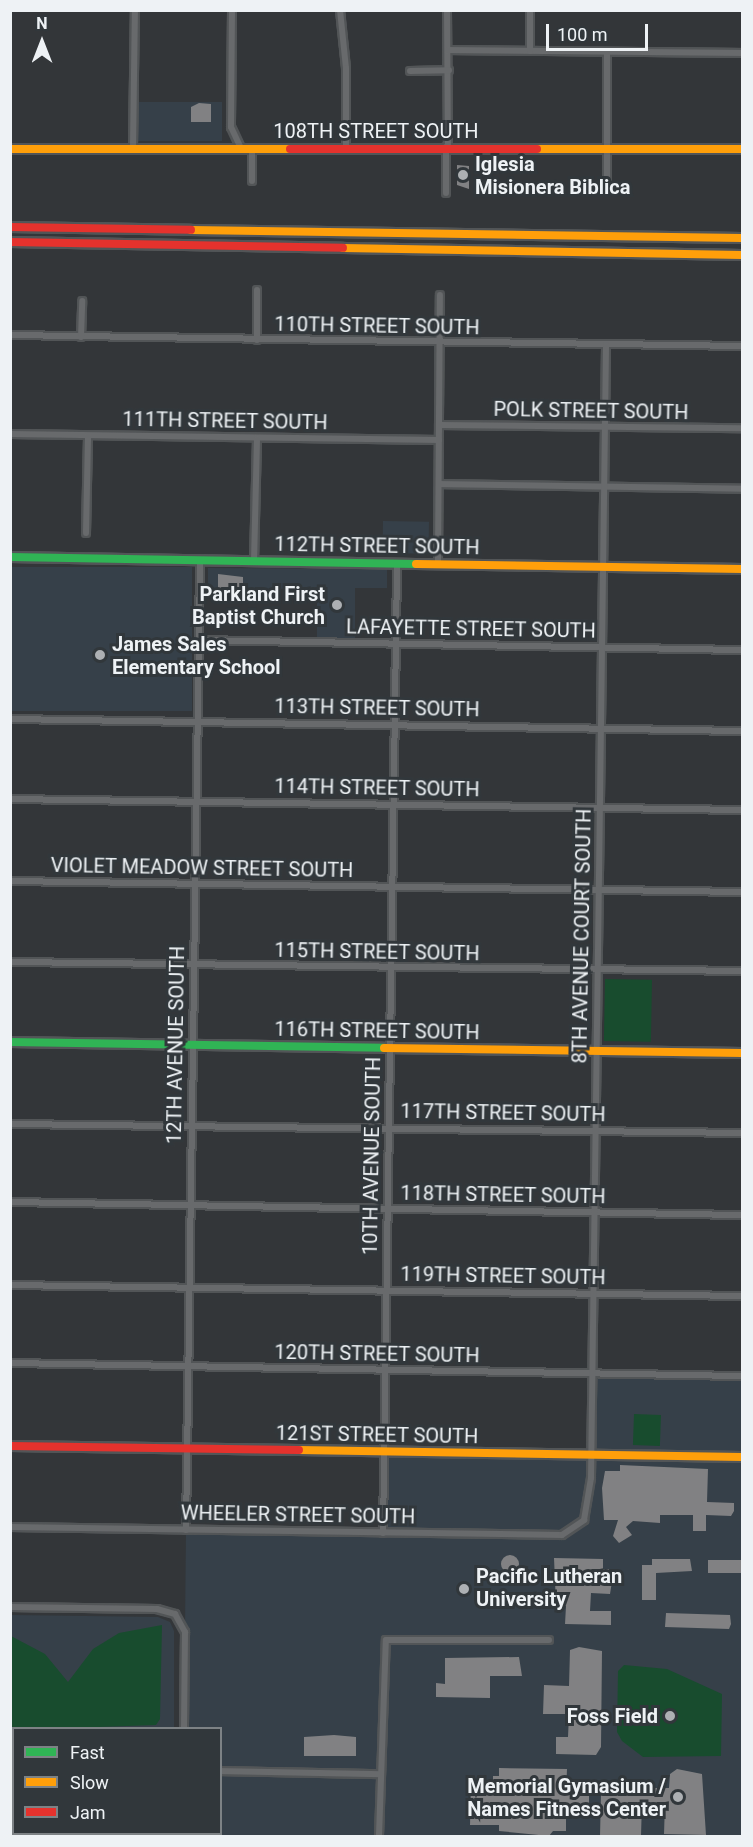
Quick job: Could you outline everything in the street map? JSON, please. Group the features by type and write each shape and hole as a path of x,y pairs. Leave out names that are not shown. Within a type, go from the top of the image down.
{"main road":[{"name":"108TH STREET SOUTH","path":"10,149 133,147 742,149"},
{"path":"10,227 742,238"},
{"path":"10,242 742,255"},
{"name":"112TH STREET SOUTH","path":"10,557 742,569"},
{"name":"116TH STREET SOUTH","path":"10,1042 742,1053"},
{"name":"121ST STREET SOUTH","path":"10,1446 742,1457"}],"street":[{"path":"133,147 135,10"},
{"path":"232,10 230,123 232,137 241,148"},
{"path":"340,10 346,68 346,147"},
{"path":"446,193 449,70 447,10"},
{"path":"530,10 530,51"},
{"path":"448,50 742,53"},
{"path":"607,52 608,190"},
{"path":"410,71 449,70"},
{"path":"252,148 252,181"},
{"path":"257,290 257,340"},
{"path":"438,563 440,295"},
{"path":"81,337 82,301"},
{"name":"110TH STREET SOUTH","path":"10,335 440,344 742,346"},
{"name":"8TH AVENUE COURT SOUTH","path":"582,1525 589,1508 591,1455 606,345"},
{"name":"POLK STREET SOUTH","path":"439,425 606,429 742,428"},
{"name":"111TH STREET SOUTH","path":"10,434 88,437 439,440"},
{"path":"86,533 88,437"},
{"path":"254,562 257,438"},
{"path":"439,484 742,489"},
{"name":"12TH AVENUE SOUTH","path":"186,1530 200,561"},
{"name":"10TH AVENUE SOUTH","path":"383,1533 397,563"},
{"name":"LAFAYETTE STREET SOUTH","path":"199,640 742,650"},
{"name":"113TH STREET SOUTH","path":"10,719 742,731"},
{"name":"114TH STREET SOUTH","path":"10,799 742,810"},
{"name":"VIOLET MEADOW STREET SOUTH","path":"10,881 742,892"},
{"name":"115TH STREET SOUTH","path":"10,962 392,969 742,971"},
{"name":"117TH STREET SOUTH","path":"10,1124 742,1133"},
{"name":"118TH STREET SOUTH","path":"10,1202 742,1215"},
{"name":"119TH STREET SOUTH","path":"10,1285 742,1296"},
{"name":"120TH STREET SOUTH","path":"10,1363 188,1368 742,1376"},
{"name":"WHEELER STREET SOUTH","path":"10,1527 562,1535 582,1525"},
{"path":"10,1607 157,1609 175,1614 185,1632 184,1727"},
{"path":"379,1836 386,1640 549,1640"},
{"path":"222,1771 380,1774"}],"shaded area":[{"path":"138,102 222,102 222,141 138,141"},
{"path":"383,521 429,522 428,554 382,553"},
{"name":"James Sales Elementary School","path":"11,567 192,567 192,711 11,711"},
{"path":"208,568 387,569 387,588 355,588 355,638 317,638 317,588 208,590"},
{"name":"Pacific Lutheran University","path":"595,1378 742,1380 742,1836 182,1836 222,1835 222,1727 184,1727 186,1530 383,1533 384,1452 591,1455 596,1445"},
{"path":"11,1615 158,1617 170,1622 174,1631 174,1727 12,1727 12,1835 175,1836 11,1836"}],"green space":[{"path":"605,979 652,980 651,1042 604,1041"},
{"path":"634,1414 661,1415 660,1446 633,1445"},
{"path":"162,1625 160,1719 156,1725 12,1727 11,1730 11,1636 45,1654 68,1682 93,1649 119,1633"},
{"name":"Foss Field","path":"624,1665 667,1669 722,1694 721,1756 643,1757 622,1741 617,1732 618,1671"}],"building":[{"path":"199,103 211,104 211,122 191,122 191,107"},
{"name":"Iglesia Misionera Biblica","path":"457,165 469,166 469,189 457,185"},
{"path":"218,574 243,577 243,588 218,588"},
{"path":"620,1465 708,1469 707,1502 734,1503 734,1511 731,1516 706,1515 706,1531 693,1531 693,1515 660,1515 660,1523 633,1521 626,1527 632,1535 619,1543 613,1536 618,1520 604,1520 602,1488 605,1471 620,1471"},
{"path":"510,1555 516,1558 519,1564 516,1570 510,1573 504,1570 501,1564 504,1558"},
{"path":"554,1558 603,1559 603,1569 614,1569 610,1594 591,1593 590,1611 611,1611 611,1625 565,1624 566,1606 556,1605"},
{"path":"652,1559 690,1559 692,1571 656,1573 656,1600 642,1600 642,1565 652,1565"},
{"path":"708,1560 742,1560 742,1573 708,1573"},
{"path":"666,1613 730,1615 731,1624 729,1629 665,1627"},
{"path":"579,1647 602,1651 601,1747 596,1755 556,1754 556,1737 568,1737 569,1714 543,1714 544,1685 569,1686 570,1650"},
{"path":"519,1657 522,1676 490,1676 490,1698 436,1697 436,1683 445,1684 445,1658"},
{"path":"334,1735 356,1737 356,1756 304,1756 304,1737"},
{"path":"499,1768 567,1769 566,1795 589,1795 589,1810 566,1810 566,1831 553,1831 549,1836 499,1831 499,1825 470,1825 471,1784 476,1784 476,1789 493,1789 493,1776 499,1776"},
{"path":"677,1769 702,1774 706,1835 664,1834 665,1803 642,1802 641,1836 600,1836 601,1793 650,1794 650,1788 669,1788 670,1774"}],"traffic: fast":[{"path":"10,557 416,564"},
{"path":"10,1042 384,1048"}],"traffic: slow":[{"path":"10,149 290,149"},
{"path":"537,149 742,149"},
{"path":"191,230 742,238"},
{"path":"343,248 742,255"},
{"path":"416,564 742,569"},
{"path":"384,1048 742,1053"},
{"path":"299,1450 742,1457"}],"traffic: jam":[{"path":"290,149 537,149"},
{"path":"10,227 191,230"},
{"path":"10,242 343,248"},
{"path":"10,1446 299,1450"}],"place":[{"name":"Iglesia Misionera Biblica","path":"463,175"},
{"name":"Parkland First Baptist Church","path":"337,605"},
{"name":"James Sales Elementary School","path":"100,655"},
{"name":"Pacific Lutheran University","path":"464,1589"},
{"name":"Foss Field","path":"670,1716"},
{"name":"Memorial Gymasium / Names Fitness Center","path":"678,1797"}]}
